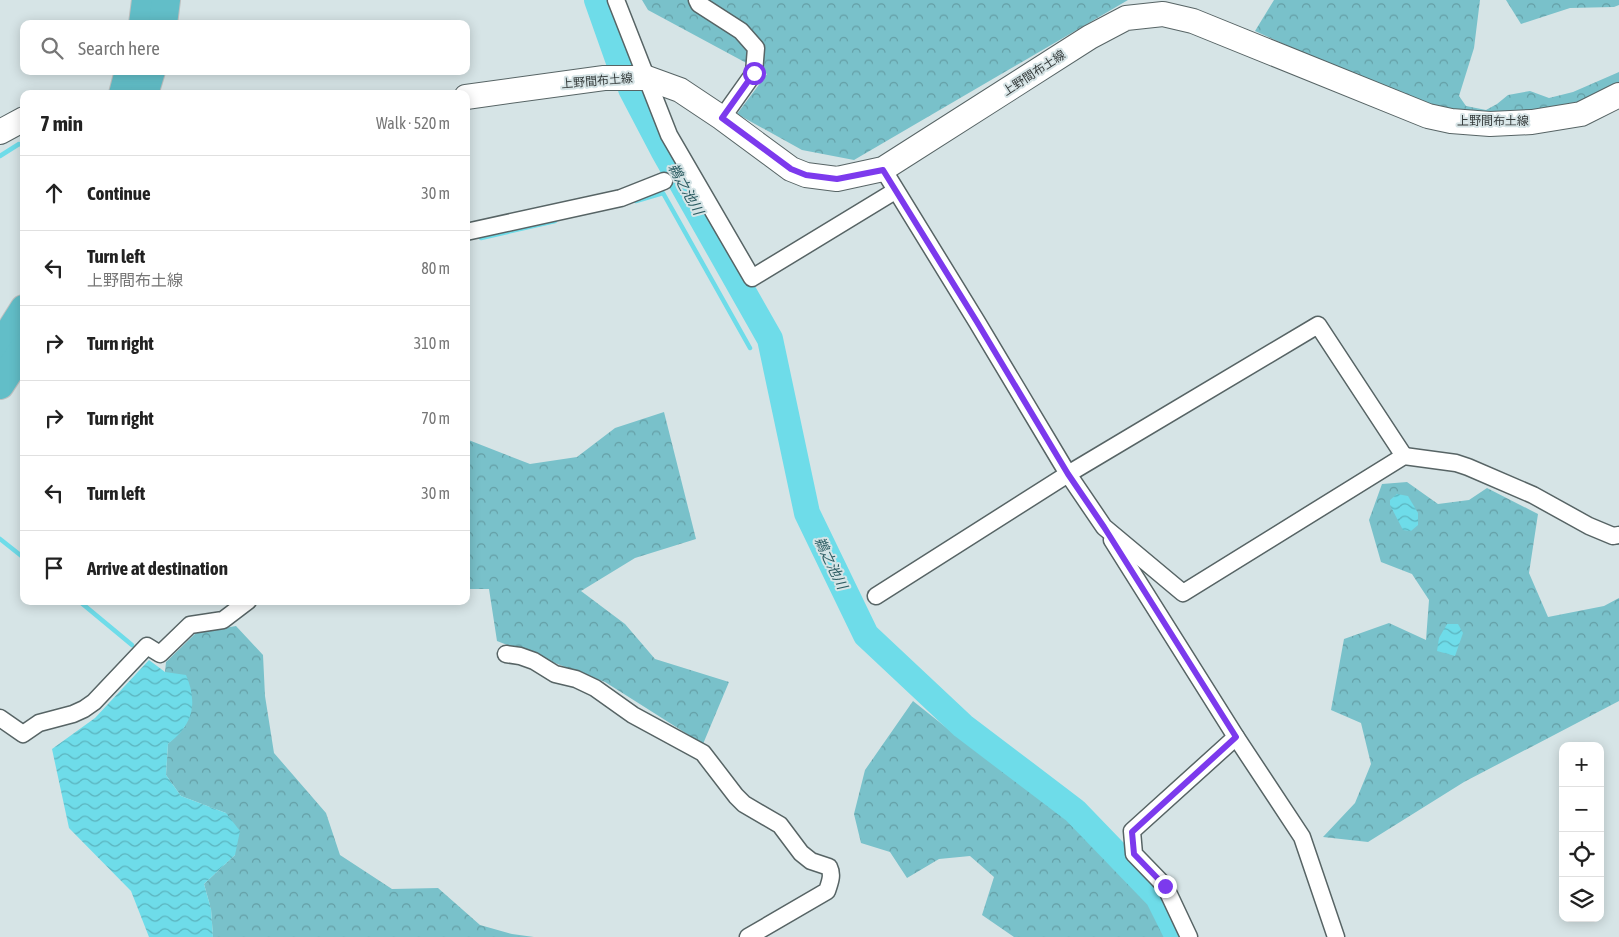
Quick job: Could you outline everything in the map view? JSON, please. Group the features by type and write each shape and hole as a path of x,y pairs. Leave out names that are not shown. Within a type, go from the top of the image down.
{"highway":[{"path":"144,20 146,0"},
{"path":"164,20 166,0"},
{"path":"123,90 129,75"},
{"path":"145,90 150,75"},
{"path":"0,347 20,314"},
{"path":"0,385 20,354"}],"main road":[{"name":"上野間布土線","path":"470,96 604,78 647,78 680,90 722,118 791,169 806,175 837,179 883,170 1090,37 1126,18 1163,14 1193,21 1428,116 1451,122 1490,124 1532,122 1581,114 1619,95"},
{"path":"0,132 20,121"}],"street":[{"path":"616,0 669,135 752,278 895,191"},
{"path":"697,0 699,4 742,31 756,48 754,73 722,118"},
{"path":"883,170 1068,474 1104,527 1236,737 1302,837 1336,937"},
{"path":"470,231 621,198 664,181"},
{"path":"876,596 1068,474 1318,325 1404,456"},
{"path":"1104,527 1183,593 1404,456 1456,463 1468,467 1534,495 1597,529 1613,536 1619,535"},
{"path":"0,718 23,734 39,723 57,719 84,709 106,691 147,646 160,654 190,625 223,620 243,605"},
{"path":"506,654 534,661 555,674 576,679 595,688 633,715 703,753 744,804 780,826 801,853 811,861 829,867 831,882 827,890 748,937"},
{"path":"1189,937 1165,886 1134,854 1132,832 1236,737"}],"green space":[{"path":"642,0 1128,0 854,160 802,150 737,114 767,74 648,10"},
{"path":"1274,0 1480,0 1474,48 1459,96 1466,106 1486,110 1508,95 1530,91 1549,98 1573,92 1619,72 1619,86 1571,110 1440,115 1255,31"},
{"path":"1506,0 1619,0 1619,5 1614,7 1570,8 1521,24"},
{"path":"664,412 696,539 635,558 581,591 625,624 655,659 729,682 703,744 605,682 497,641 489,589 470,589 470,441 530,464 577,457 615,428"},
{"path":"1407,482 1438,504 1469,500 1487,488 1538,514 1529,573 1548,617 1604,606 1619,598 1619,701 1464,782 1368,842 1323,837 1355,803 1371,764 1361,723 1331,710 1344,639 1389,623 1426,640 1429,600 1412,574 1381,562 1369,520 1382,484"},
{"path":"236,626 263,655 265,696 274,753 326,813 340,855 392,889 438,888 480,925 512,934 534,937 213,937 211,909 204,884 235,855 226,813 181,796 166,775 168,744 185,726 165,672 166,662 196,633"},
{"path":"913,701 963,741 1070,816 1153,903 1169,937 1014,937 982,915 994,877 970,856 939,859 907,878 890,852 861,843 854,814 865,770"}],"water":[{"path":"1397,494 1408,496 1418,513 1418,525 1411,531 1403,530 1390,505 1390,500"},
{"path":"1447,624 1458,624 1463,633 1455,656 1437,651 1439,638"},
{"path":"149,660 165,672 186,675 192,694 191,714 182,731 168,744 166,775 181,796 226,813 240,831 235,855 204,884 211,909 213,937 149,937 131,891 69,828 52,749 95,718"}],"waterway":[{"name":"鵜之池川","path":"597,0 620,65"},
{"name":"鵜之池川","path":"631,89 663,150 770,339 807,513 866,635 963,726 1075,811 1158,897 1178,937"},
{"path":"0,156 20,144"},
{"path":"636,201 663,193 750,348"},
{"path":"481,238 555,221"},
{"path":"0,539 20,555"},
{"path":"84,605 132,645"}],"route":[{"path":"754,73 722,118 791,169 806,175 837,179 883,170 1068,474 1104,527 1236,737 1132,832 1134,854 1165,886"}]}
